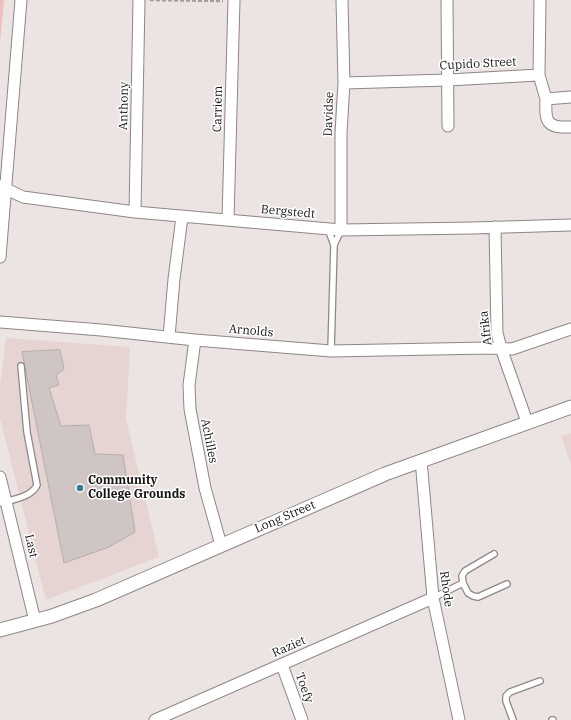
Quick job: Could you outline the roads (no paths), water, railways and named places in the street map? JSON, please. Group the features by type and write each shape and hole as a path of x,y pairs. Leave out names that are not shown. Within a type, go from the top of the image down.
{"street":[{"path":"0,257 3,188 21,0"},
{"name":"Anthony","path":"135,212 139,0"},
{"name":"Davidse","path":"340,230 341,133 344,83 342,0"},
{"path":"447,0 448,126"},
{"path":"540,0 539,75 546,99 546,118 554,126 571,127"},
{"name":"Carriem","path":"228,220 234,1"},
{"name":"Cupido Street","path":"344,83 448,80 539,75"},
{"path":"546,99 571,97"},
{"name":"Bergstedt","path":"3,188 24,197 135,212 340,230 571,225"},
{"path":"169,337 174,279 182,216"},
{"name":"Afrika","path":"495,227 497,333 527,422"},
{"name":"Arnolds","path":"0,322 331,351 512,349 571,329"},
{"name":"Achilles","path":"195,340 189,386 190,409 205,488 221,545"},
{"name":"Long Street","path":"0,630 52,616 96,600 385,474 571,407"},
{"name":"Rhode","path":"421,460 433,598 459,720"},
{"name":"Last","path":"0,477 3,502 35,621"},
{"name":"Raziet","path":"155,720 433,598"},
{"name":"Toefy","path":"282,665 302,720"}],"lane":[{"path":"327,229 334,245"},
{"path":"331,351 334,245 340,230"},
{"path":"3,502 28,494 37,485 27,432 20,366"},
{"path":"494,554 465,571 462,576 463,583 468,593 478,597 507,584"},
{"path":"433,598 463,583"},
{"path":"511,720 506,696 510,692 540,681"}],"place":[{"name":"Community College Grounds","path":"80,488"}]}
